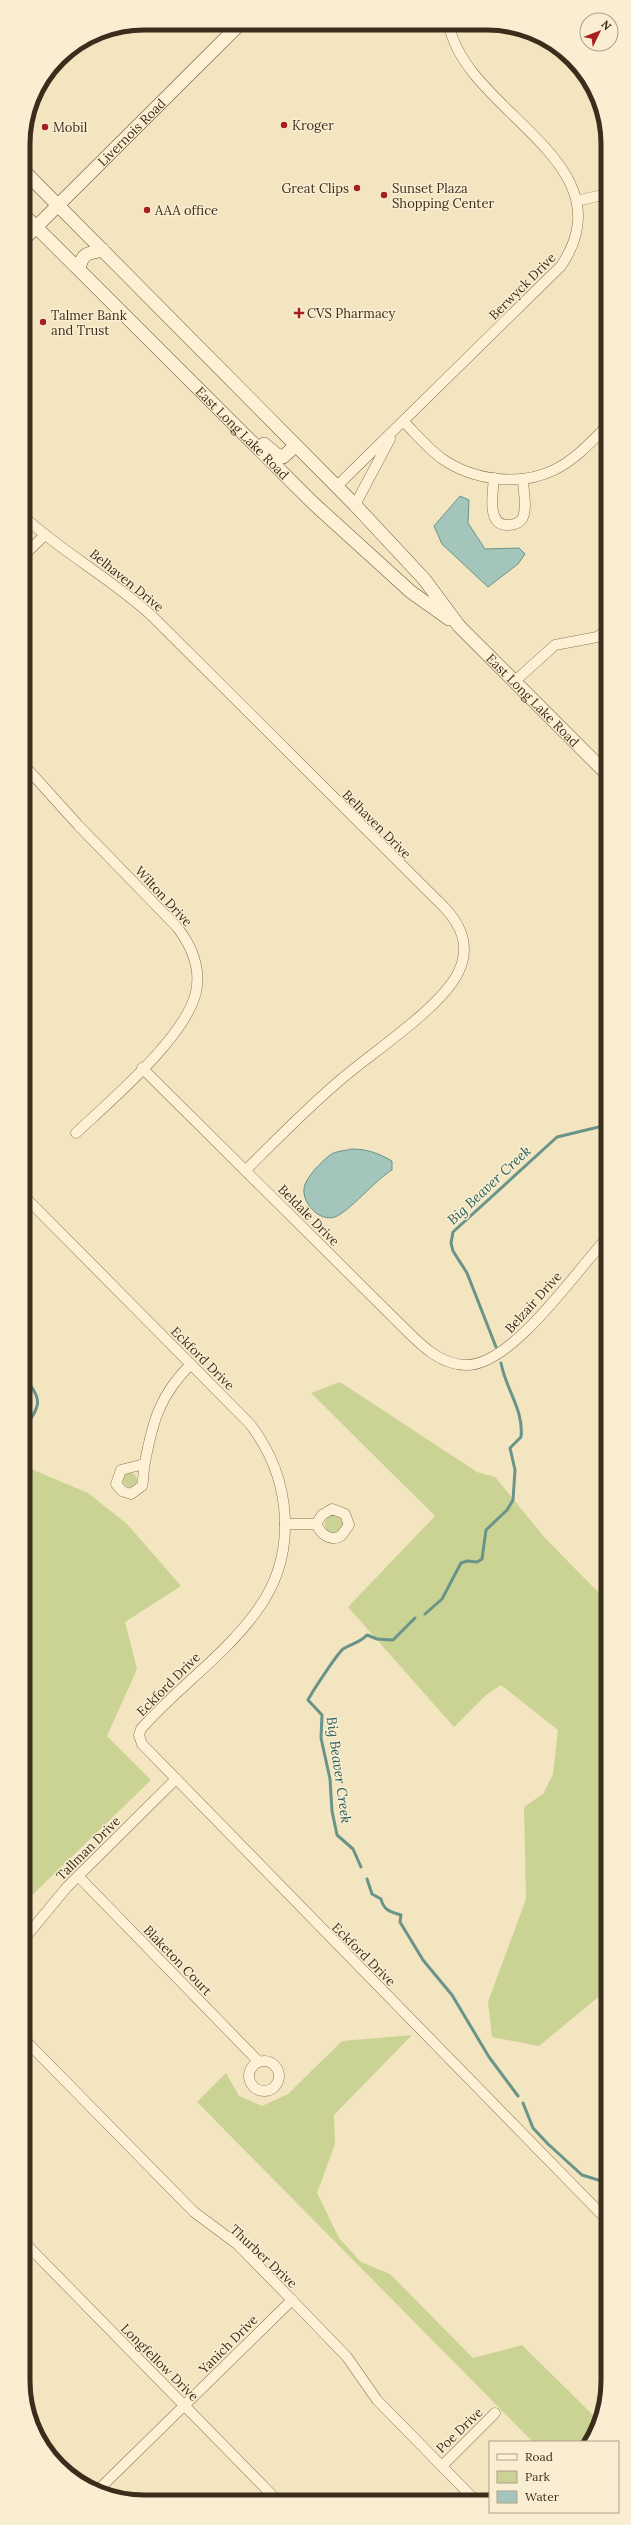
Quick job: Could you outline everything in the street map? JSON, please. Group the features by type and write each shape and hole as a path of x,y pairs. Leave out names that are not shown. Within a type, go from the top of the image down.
{"main road":[{"name":"Livernois Road","path":"30,233 234,30"},
{"name":"East Long Lake Road","path":"30,177 295,446 337,486 424,579 459,626 601,768"},
{"name":"East Long Lake Road","path":"30,221 307,497 411,592 459,626"},
{"path":"79,269 81,259 87,254 103,250"},
{"path":"130,320 151,331 277,455 287,455 295,446"},
{"path":"307,497 312,495 321,499 372,547 381,544 384,537"}],"street":[{"name":"Berwyck Drive","path":"337,486 396,430 561,266 571,250 579,232 582,215 580,200 572,177 563,162 464,61 457,49 451,30"},
{"path":"580,200 601,195"},
{"path":"404,422 430,448 451,464 474,474 494,478 523,479 543,475 562,466 579,453 601,432"},
{"name":"Berwyck Drive","path":"355,505 396,430"},
{"path":"494,478 493,514 500,523 510,525 518,522 524,514 523,479"},
{"name":"Belhaven Drive","path":"30,522 45,535 122,590 152,616 444,907 460,926 464,936 465,946 461,965 445,990 409,1024 314,1103 246,1170"},
{"path":"30,549 45,535"},
{"path":"515,682 555,645 596,637 601,634"},
{"name":"Wilton Drive","path":"30,771 78,825 166,915 185,937 195,962 196,978 194,1000 180,1025 142,1068 76,1133"},
{"name":"Beldale Drive","path":"142,1068 417,1341 437,1357 448,1362 466,1365"},
{"name":"Eckford Drive","path":"30,1202 250,1424 267,1448 281,1485 286,1524 283,1549 276,1573 256,1612 141,1729 139,1735 142,1744 601,2214"},
{"name":"Belzair Drive","path":"466,1365 484,1362 509,1348 601,1245"},
{"path":"144,1464 152,1423 163,1399 174,1382 191,1364"},
{"path":"286,1524 316,1524"},
{"name":"Tallman Drive","path":"30,1932 78,1876 176,1779"},
{"name":"Blaketon Court","path":"78,1876 259,2062"},
{"name":"Thurber Drive","path":"30,2045 194,2212 237,2244 292,2300 347,2357 377,2400 470,2495"},
{"name":"Longfellow Drive","path":"30,2248 272,2495"},
{"name":"Yanich Drive","path":"102,2487 292,2300"},
{"name":"Poe Drive","path":"442,2466 495,2413"}],"green space":[{"path":"340,1382 477,1472 495,1477 545,1538 601,1595 601,1995 539,2046 492,2037 488,2002 526,1899 524,1807 543,1794 553,1774 558,1730 501,1685 486,1695 454,1727 348,1607 435,1516 311,1393"},
{"path":"30,1469 88,1493 127,1524 181,1586 125,1622 137,1669 107,1736 151,1780 30,1897"},
{"path":"127,1473 133,1473 137,1477 137,1483 133,1487 127,1487 123,1483 123,1477"},
{"path":"330,1515 338,1515 343,1520 341,1531 338,1533 330,1533 325,1528 325,1520"},
{"path":"412,2035 334,2115 335,2144 317,2193 339,2238 361,2262 390,2274 473,2358 522,2345 595,2417 584,2441 532,2441 197,2102 226,2073 239,2096 262,2106 288,2094 342,2041"}],"water":[{"path":"460,496 469,500 468,523 485,549 519,548 525,554 518,564 488,587 442,544 434,526"},
{"path":"351,1149 367,1151 387,1158 392,1161 392,1170 341,1214 335,1217 324,1217 309,1206 304,1194 305,1184 314,1170 330,1155"}],"waterway":[{"name":"Big Beaver Creek","path":"496,1347 467,1273 453,1251 451,1243 453,1232 557,1137 601,1126"},
{"name":"Big Beaver Creek","path":"425,1614 442,1599 461,1563 467,1561 477,1562 482,1559 486,1530 507,1510 513,1500 515,1470 510,1448 521,1437 521,1427 520,1418 503,1373 501,1363"},
{"path":"30,1385 37,1397 38,1403 30,1421"},
{"name":"Big Beaver Creek","path":"361,1867 353,1849 337,1835 332,1811 330,1779 321,1738 322,1715 308,1700 314,1689 343,1649 362,1640 367,1635 377,1639 393,1640 415,1618"},
{"name":"Big Beaver Creek","path":"367,1879 372,1894 381,1899 386,1909 401,1915 400,1922 423,1960 452,1995 489,2057 518,2096"},
{"name":"Big Beaver Creek","path":"523,2103 533,2128 548,2144 582,2175 601,2181"}],"place":[{"name":"Kroger","path":"284,125"},
{"name":"Mobil","path":"45,127"},
{"name":"Great Clips","path":"357,188"},
{"name":"Sunset Plaza Shopping Center","path":"384,195"},
{"name":"AAA office","path":"147,210"},
{"name":"CVS Pharmacy","path":"299,313"},
{"name":"Talmer Bank and Trust","path":"43,322"}]}
